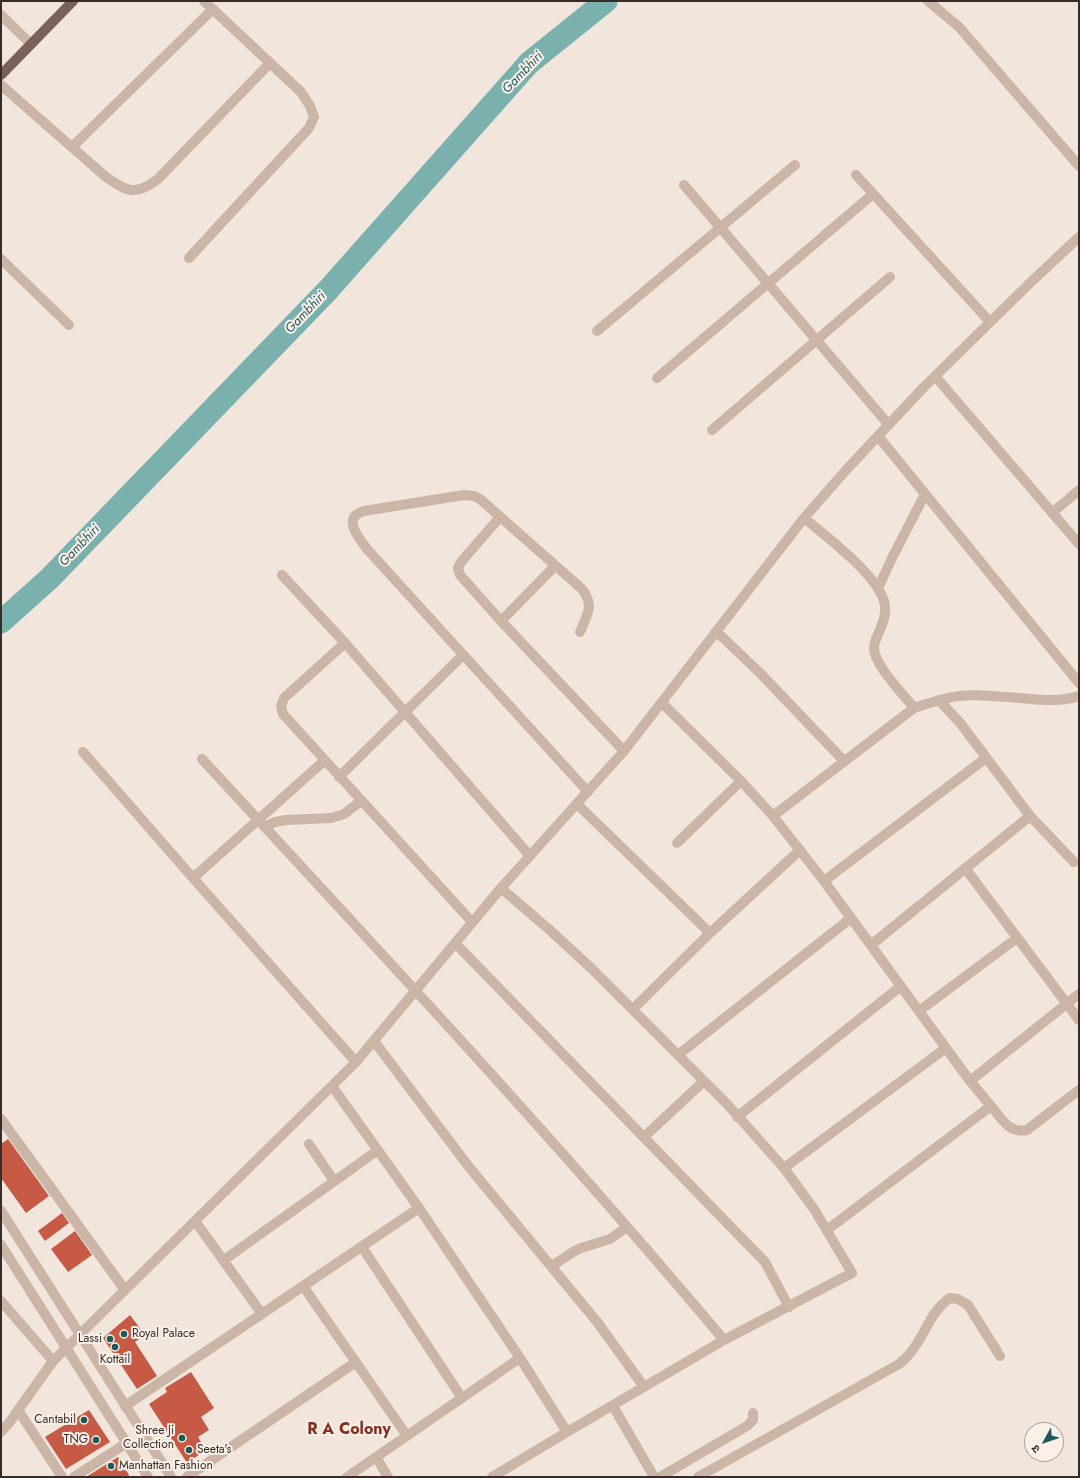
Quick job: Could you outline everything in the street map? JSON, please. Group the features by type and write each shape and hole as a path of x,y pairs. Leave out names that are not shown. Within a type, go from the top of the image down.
{"main road":[{"path":"1,75 73,1"}],"street":[{"path":"189,258 309,128 314,117 310,106 301,92 204,1"},
{"path":"928,1 959,26 1079,166"},
{"path":"72,147 213,9"},
{"path":"1,15 31,44"},
{"path":"1,85 106,177 121,188 134,191 147,188 158,179 270,62"},
{"path":"597,331 795,165"},
{"path":"856,175 990,322"},
{"path":"684,185 889,425"},
{"path":"658,378 873,194"},
{"path":"1,1432 53,1361 356,1062 501,888 624,752 804,518 878,436 935,376 1079,237"},
{"path":"1,259 69,325"},
{"path":"712,430 890,277"},
{"path":"935,376 1079,544"},
{"path":"878,436 1079,683"},
{"path":"1052,513 1079,490"},
{"path":"878,588 925,494"},
{"path":"580,632 589,610 590,602 588,596 480,499 474,496 464,495 364,511 357,513 354,518 353,525 356,533 367,549 588,792"},
{"path":"500,517 461,562 458,568 460,574 465,582 624,752"},
{"path":"804,518 867,573 878,588 884,602 886,615 874,647 875,657 881,668 914,708"},
{"path":"501,621 555,566"},
{"path":"282,575 345,643 530,856"},
{"path":"717,632 761,674 844,761"},
{"path":"345,643 284,698 281,706 283,714 324,761 472,922"},
{"path":"339,777 463,655"},
{"path":"773,816 914,708 939,700 961,696 1007,697 1049,701 1070,699 1079,696"},
{"path":"939,700 961,724 1030,816 1074,862"},
{"path":"662,703 741,781 773,816 824,881 970,1081 1014,1131 1020,1132 1027,1130 1079,1090"},
{"path":"83,752 356,1062"},
{"path":"824,881 986,758"},
{"path":"202,759 415,991 627,1227 724,1340"},
{"path":"193,878 261,823 324,761"},
{"path":"677,844 741,781"},
{"path":"261,823 286,820 331,818 344,814 361,801"},
{"path":"577,804 710,933"},
{"path":"871,945 1030,816"},
{"path":"633,1009 710,933 800,850"},
{"path":"965,868 1079,1020"},
{"path":"492,1477 724,1340 789,1308 822,1288 852,1273 814,1209 784,1168 727,1104 633,1009 552,932 501,888"},
{"path":"678,1055 851,918"},
{"path":"919,1011 1017,938"},
{"path":"455,943 765,1262 789,1308"},
{"path":"737,1117 901,986"},
{"path":"970,1081 1079,994"},
{"path":"374,1041 469,1168 598,1323 644,1387"},
{"path":"784,1168 946,1048"},
{"path":"644,1137 704,1081"},
{"path":"332,1086 419,1208 520,1358 567,1432"},
{"path":"827,1230 991,1106"},
{"path":"1,1119 5,1133 125,1290"},
{"path":"309,1144 334,1181"},
{"path":"224,1260 378,1150"},
{"path":"125,1406 419,1208"},
{"path":"1,1211 171,1477"},
{"path":"195,1221 262,1314"},
{"path":"552,1266 581,1248 610,1239 627,1227"},
{"path":"1,1245 148,1477"},
{"path":"362,1247 462,1398"},
{"path":"303,1286 407,1436"},
{"path":"698,1477 899,1364 906,1359 915,1348 942,1303 950,1298 968,1305 1000,1356"},
{"path":"1,1301 53,1361"},
{"path":"347,1477 520,1358"},
{"path":"187,1477 356,1362"},
{"path":"613,1406 654,1477"},
{"path":"18,1410 62,1477"},
{"path":"660,1477 747,1426 753,1420 753,1413"},
{"path":"74,1477 127,1443"},
{"path":"376,1457 388,1477"}],"building":[{"path":"8,1139 49,1196 26,1213 1,1178 1,1144"},
{"path":"62,1213 69,1223 45,1241 38,1231"},
{"path":"75,1231 92,1255 68,1272 51,1249"},
{"path":"130,1315 145,1335 135,1342 157,1376 137,1389 103,1338"},
{"path":"191,1372 214,1408 201,1417 209,1430 198,1437 206,1450 187,1463 149,1404 167,1392 165,1388"},
{"path":"89,1410 110,1442 66,1469 45,1437"},
{"path":"118,1457 129,1475 127,1477 86,1477"}],"waterway":[{"name":"Gambhiri","path":"1,622 50,578 328,290 529,63 606,1"}],"place":[{"name":"Royal Palace","path":"124,1334"},
{"name":"Lassi","path":"110,1339"},
{"name":"Kottail","path":"115,1347"},
{"name":"Cantabil","path":"84,1420"},
{"name":"Shree Ji Collection","path":"182,1438"},
{"name":"TNG","path":"96,1440"},
{"name":"Seeta's","path":"189,1450"},
{"name":"Manhattan Fashion","path":"111,1466"}],"district":[{"name":"R A Colony","path":"349,1430"}]}
